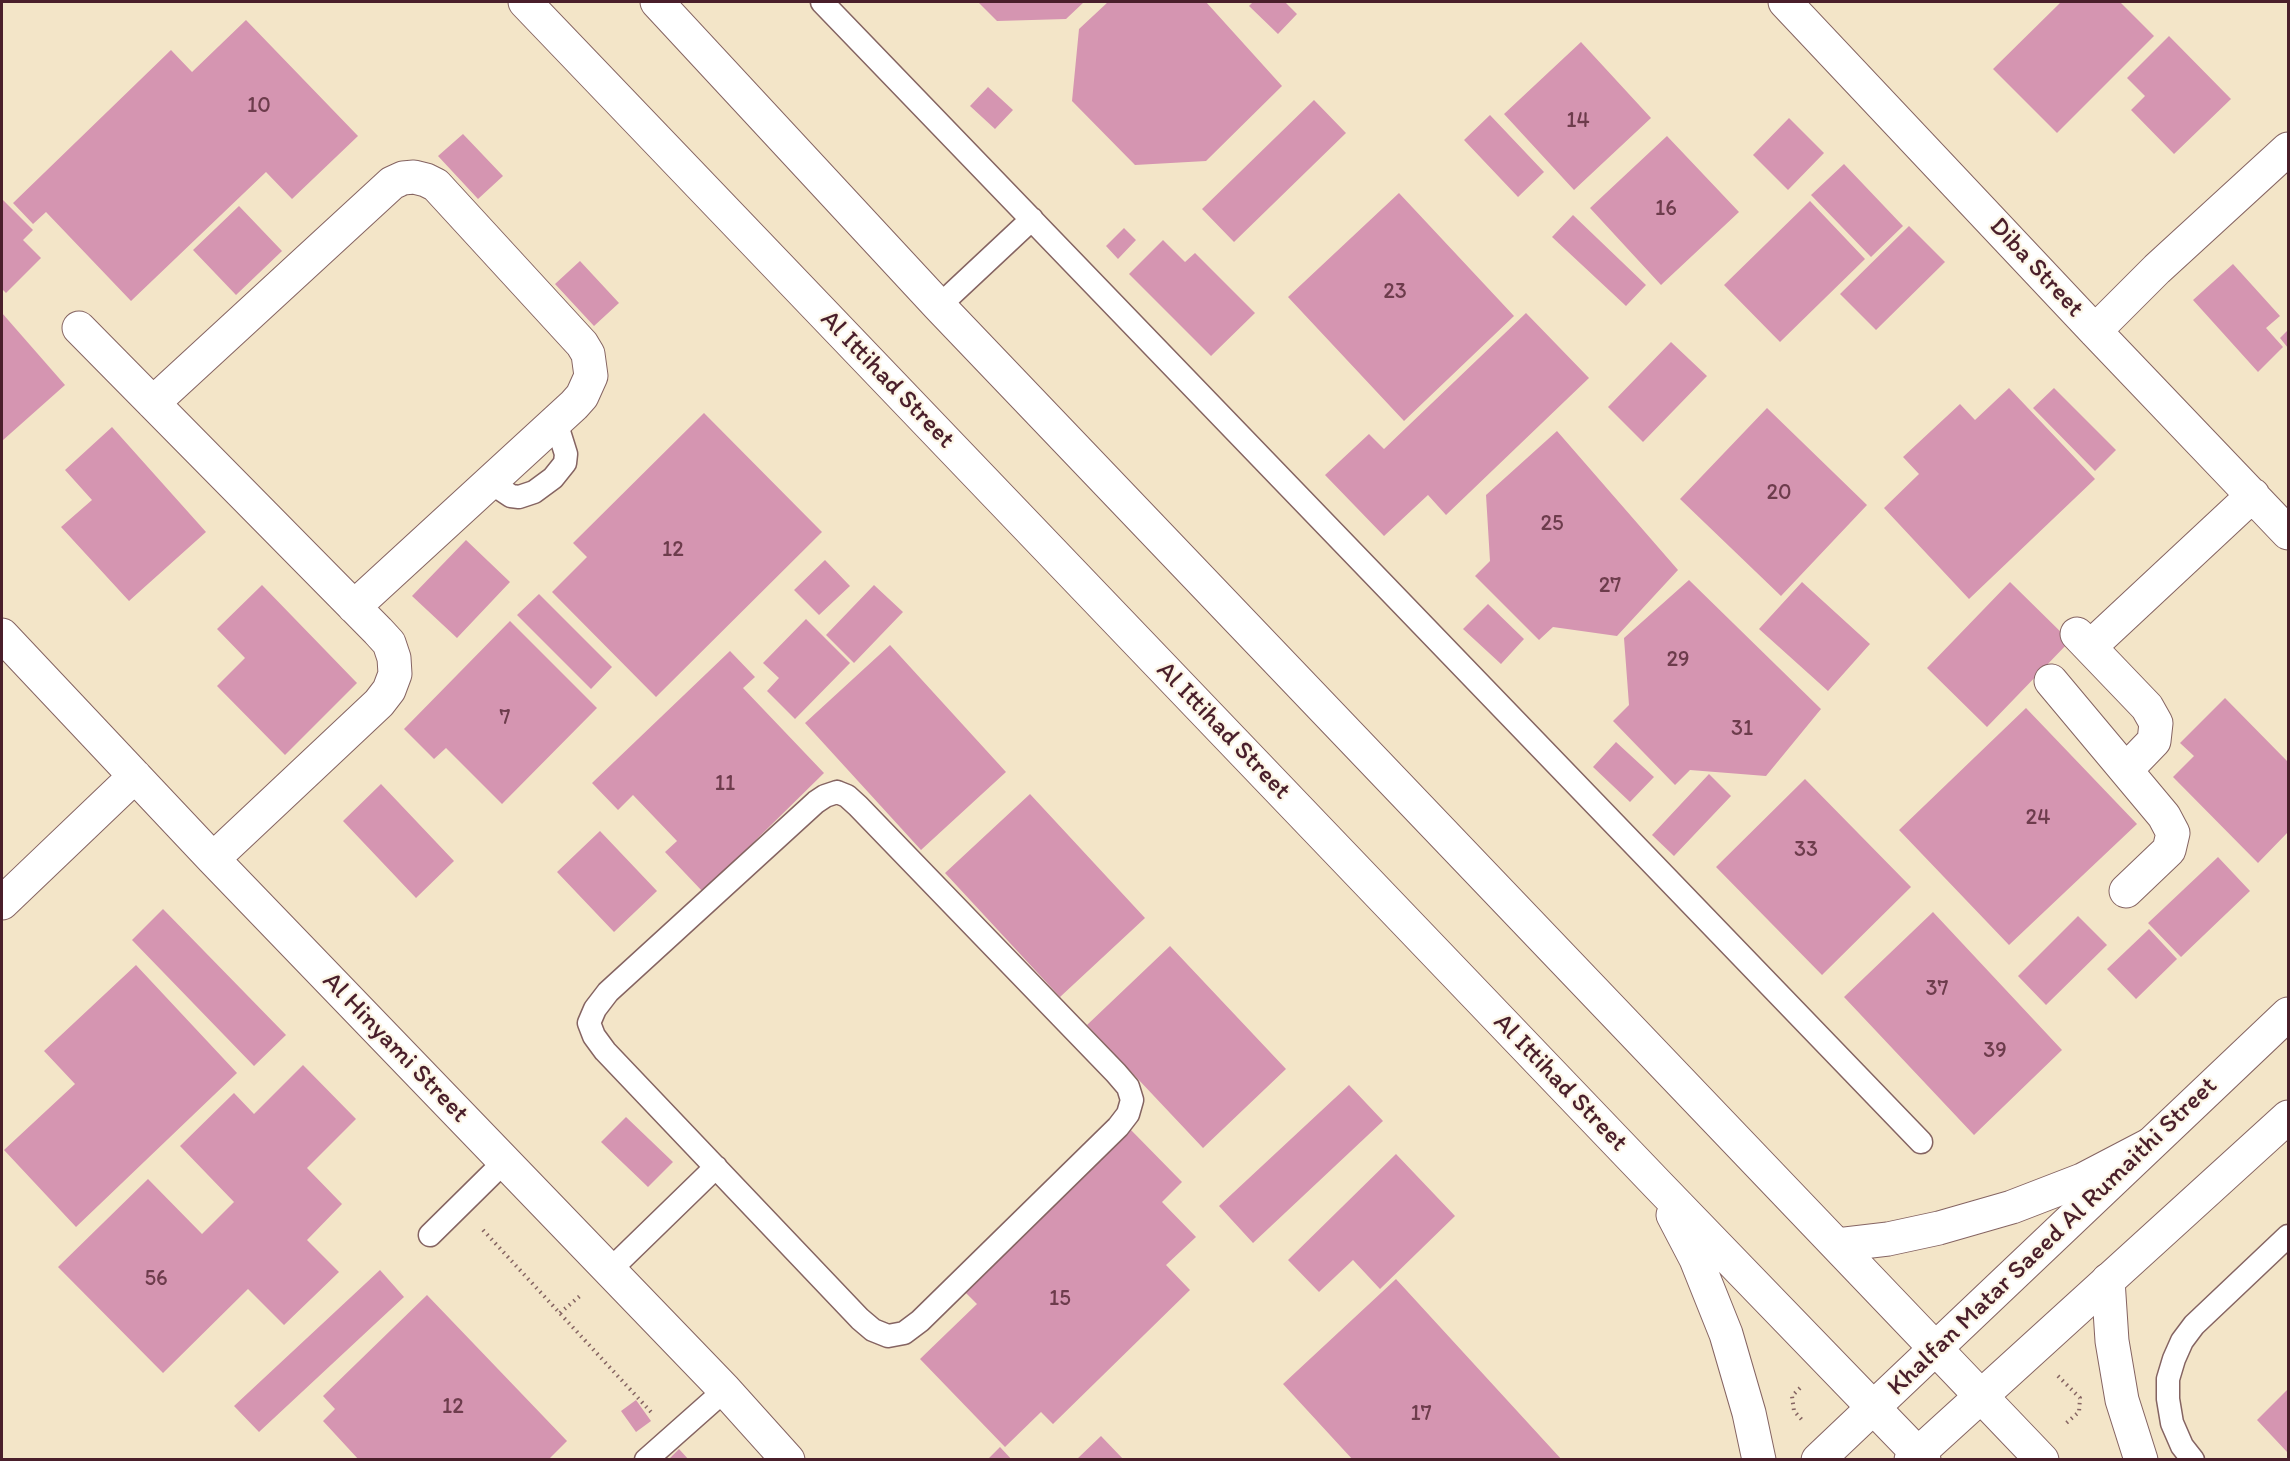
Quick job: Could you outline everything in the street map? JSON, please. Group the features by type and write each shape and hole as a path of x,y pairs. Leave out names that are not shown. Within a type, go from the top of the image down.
{"street":[{"name":"Al Ittihad Street","path":"525,2 1659,1186 1874,1407 1918,1457"},
{"path":"657,2 939,306 2042,1460"},
{"name":"Diba Street","path":"1789,3 2095,331 2289,533"},
{"path":"2095,331 2157,269 2289,149"},
{"path":"153,403 392,183 403,178 414,177 436,185 582,344 588,354 591,376 582,396 556,422 354,607"},
{"path":"79,328 389,643 394,658 394,674 389,690 371,710 213,859"},
{"path":"2126,770 2154,741 2156,723 2147,707 2084,640 2253,495"},
{"name":"Al Hinyami Street","path":"2,635 213,859 725,1390 788,1460"},
{"path":"2051,681 2164,816 2173,833 2169,850 2126,891"},
{"path":"2,903 135,776"},
{"name":"Khalfan Matar Saeed Al Rumaithi Street","path":"1818,1460 2289,1014"},
{"path":"1918,1457 1981,1396 2289,1117"},
{"path":"1837,1245 1888,1239 1940,1228 2012,1208 2082,1180 2149,1146"},
{"path":"1659,1186 1696,1259 1726,1334 1749,1413 1759,1460"},
{"path":"2108,1280 2112,1341 2122,1400 2141,1460"}],"lane":[{"path":"822,2 1921,1142"},
{"path":"939,306 1032,219"},
{"path":"837,792 847,796 858,806 1116,1073 1128,1087 1132,1100 1128,1114 1118,1127 929,1313 904,1333 888,1336 873,1330 860,1319 716,1167 605,1051 594,1036 590,1023 595,1009 608,992 816,802 837,792"},
{"path":"430,1235 504,1162"},
{"path":"609,1271 716,1167"},
{"path":"2193,1460 2182,1446 2172,1423 2168,1379 2174,1359 2182,1341 2194,1325 2289,1236"},
{"path":"646,1460 725,1390"}],"path":[{"path":"460,1205 673,1436"}],"building":[{"path":"978,2 1084,2 1066,19 997,21"},
{"path":"1108,2 1206,2 1282,86 1206,161 1135,165 1072,101 1079,29"},
{"path":"1253,2 1285,2 1297,14 1278,34 1249,6"},
{"path":"2061,2 2120,2 2154,36 2057,133 1993,69"},
{"path":"246,20 358,136 292,199 266,172 131,301 46,212 33,224 13,203 171,50 192,72"},
{"path":"2169,36 2231,99 2174,154 2131,110 2145,96 2127,78"},
{"path":"1581,42 1651,118 1574,190 1504,114"},
{"path":"988,87 1013,110 995,129 970,106"},
{"path":"1314,100 1346,133 1234,242 1202,209"},
{"path":"1490,115 1544,172 1518,197 1464,140"},
{"path":"1789,118 1824,153 1788,190 1753,155"},
{"path":"463,134 503,176 478,199 438,156"},
{"path":"1667,136 1739,212 1661,285 1590,208"},
{"path":"1844,164 1903,226 1871,257 1811,195"},
{"path":"1399,193 1514,316 1404,421 1288,297"},
{"path":"3,200 33,230 23,240 41,258 6,293 2,289"},
{"path":"1810,201 1865,259 1780,342 1724,285"},
{"path":"239,206 282,251 236,295 193,250"},
{"path":"1573,215 1646,285 1626,306 1552,237"},
{"path":"1909,226 1945,262 1876,330 1840,294"},
{"path":"1124,228 1136,240 1118,259 1106,246"},
{"path":"1163,240 1185,262 1195,253 1255,313 1211,356 1129,274"},
{"path":"580,261 619,303 594,326 555,284"},
{"path":"2233,264 2280,316 2266,328 2283,347 2258,372 2193,300"},
{"path":"2,313 65,385 2,441"},
{"path":"1526,313 1589,378 1446,515 1428,495 1384,536 1325,475 1369,434 1384,449"},
{"path":"2288,330 2288,348 2280,338"},
{"path":"1671,342 1707,376 1643,442 1608,407"},
{"path":"2009,388 2095,479 1969,599 1884,508 1919,474 1903,457 1960,404 1975,420"},
{"path":"2054,388 2116,450 2095,471 2033,408"},
{"path":"1767,408 1867,505 1781,596 1680,499"},
{"path":"704,413 822,532 656,697 552,592 587,557 573,543"},
{"path":"112,427 206,532 129,601 61,527 92,500 65,470"},
{"path":"1557,431 1678,570 1617,636 1553,627 1539,640 1475,576 1490,561 1486,495"},
{"path":"466,540 510,582 457,638 412,596"},
{"path":"825,560 850,586 819,615 794,590"},
{"path":"1689,580 1821,709 1766,776 1690,770 1675,785 1613,721 1629,705 1624,638"},
{"path":"1802,582 1870,644 1828,691 1759,629"},
{"path":"2010,582 2070,641 1987,727 1927,668"},
{"path":"262,585 357,683 285,755 217,686 245,658 217,629"},
{"path":"874,585 903,612 854,663 826,635"},
{"path":"539,594 612,667 591,689 517,615"},
{"path":"1488,604 1524,639 1501,664 1463,629"},
{"path":"806,619 850,663 795,719 767,691 779,678 763,663"},
{"path":"510,621 597,708 502,804 446,748 434,759 404,729"},
{"path":"890,645 1006,772 921,850 805,723"},
{"path":"730,651 755,677 743,688 824,773 703,892 665,852 677,841 633,795 618,810 592,783"},
{"path":"2225,698 2288,762 2288,832 2258,863 2173,777 2194,756 2180,743"},
{"path":"2026,708 2137,824 2009,945 1899,830"},
{"path":"1616,742 1654,777 1630,802 1593,767"},
{"path":"1709,774 1731,796 1674,856 1652,835"},
{"path":"1805,779 1911,887 1822,975 1716,867"},
{"path":"381,784 454,861 416,898 343,821"},
{"path":"1030,794 1145,918 1060,997 945,873"},
{"path":"600,831 657,891 614,932 557,872"},
{"path":"2218,857 2250,891 2181,957 2148,923"},
{"path":"163,909 286,1035 254,1066 132,940"},
{"path":"1933,912 2062,1050 1974,1135 1844,997"},
{"path":"2078,916 2107,945 2046,1005 2018,976"},
{"path":"2149,929 2177,959 2136,999 2107,969"},
{"path":"1170,946 1286,1069 1203,1148 1087,1025"},
{"path":"136,965 237,1073 76,1227 4,1150 75,1084 44,1051"},
{"path":"303,1065 356,1119 307,1168 342,1204 307,1240 339,1272 284,1325 248,1289 163,1373 58,1267 148,1179 202,1234 234,1202 180,1146 234,1093 254,1114"},
{"path":"1349,1085 1383,1121 1253,1243 1219,1206"},
{"path":"626,1117 673,1162 648,1187 601,1142"},
{"path":"1130,1129 1182,1182 1162,1202 1196,1237 1166,1265 1190,1290 1053,1424 1041,1412 1005,1447 920,1359 977,1304 964,1291"},
{"path":"1396,1154 1455,1216 1380,1289 1353,1260 1319,1292 1288,1260"},
{"path":"380,1270 404,1297 259,1432 234,1406"},
{"path":"1396,1279 1562,1460 1353,1460 1283,1384"},
{"path":"427,1295 567,1441 548,1460 359,1460 323,1421 335,1409 323,1396"},
{"path":"2288,1389 2288,1453 2257,1420"},
{"path":"636,1400 651,1421 636,1432 621,1411"},
{"path":"1101,1436 1124,1460 1076,1460"},
{"path":"1000,1447 1012,1460 987,1460"},
{"path":"679,1449 689,1460 668,1460"}]}
